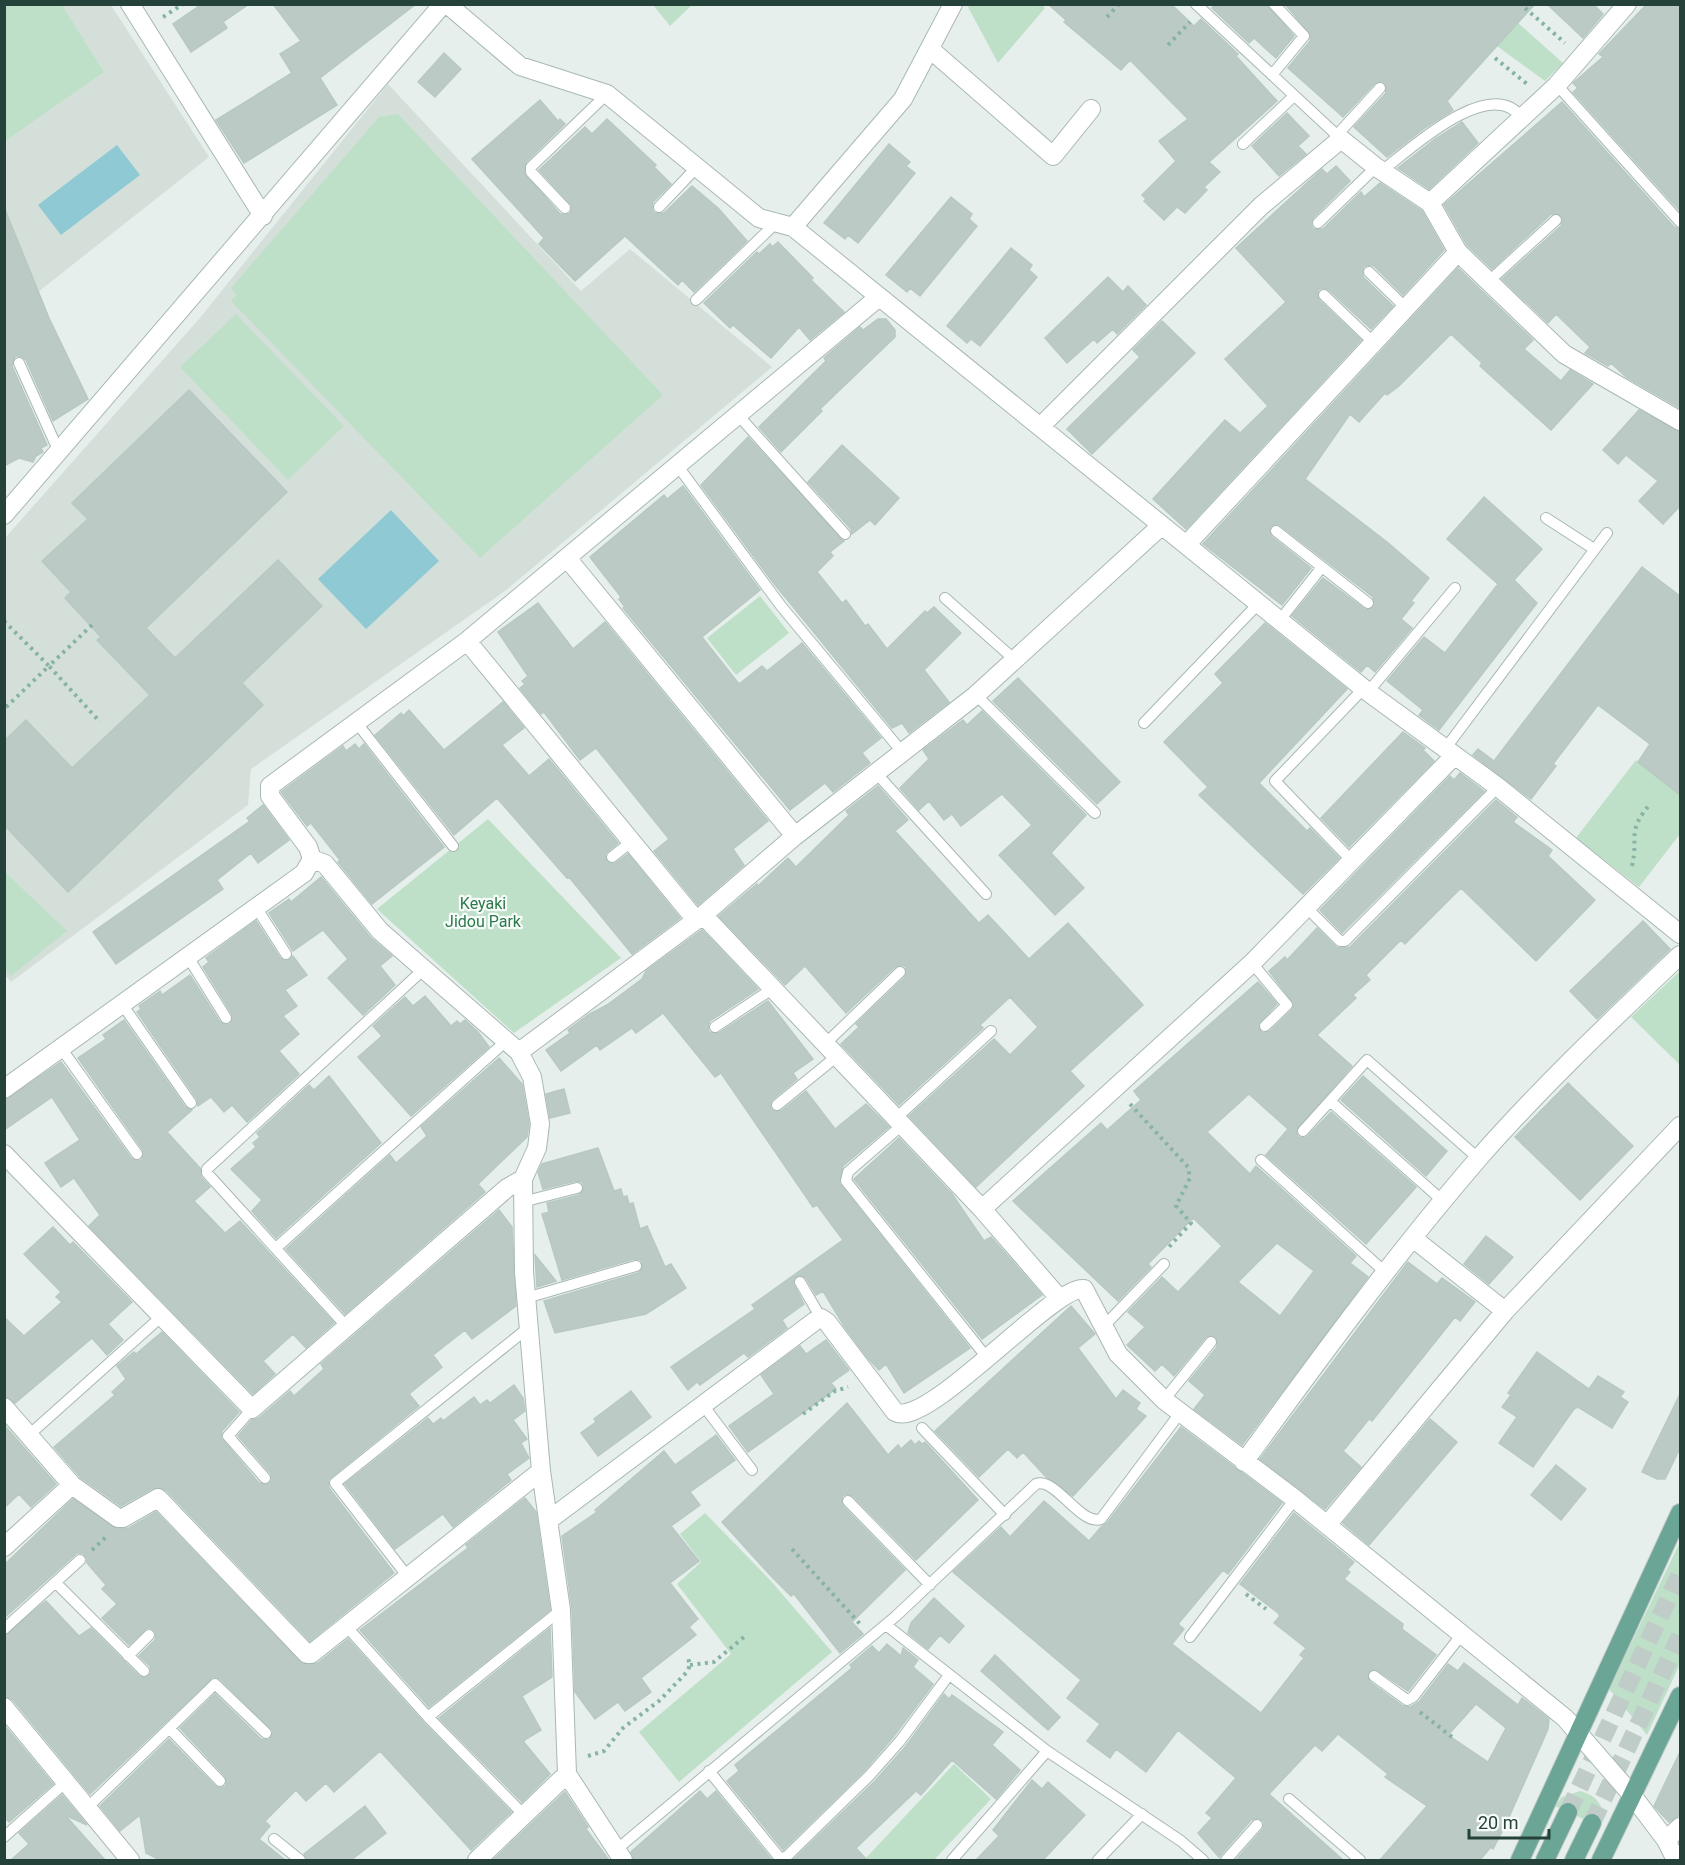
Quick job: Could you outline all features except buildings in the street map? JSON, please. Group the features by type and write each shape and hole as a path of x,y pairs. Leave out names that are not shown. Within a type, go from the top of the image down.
{"main road":[{"path":"1520,1860 1580,1735 1680,1513"},
{"path":"1601,1860 1680,1696"},
{"path":"1545,1860 1568,1812"},
{"path":"1574,1860 1592,1823"}],"street":[{"path":"130,4 263,216"},
{"path":"785,225 903,99 953,4"},
{"path":"1430,203 1557,85 1627,4"},
{"path":"4,515 263,216 451,6 520,66 607,94 759,218 785,225 879,297 1366,690 1498,788 1680,934"},
{"path":"930,49 1053,156 1091,109"},
{"path":"1040,427 1261,206 1339,137 1379,169 1430,203 1458,252 1564,354 1680,422"},
{"path":"1187,544 1458,252"},
{"path":"4,1089 304,873 312,859 308,847 270,796 268,790 270,786 467,641 879,297"},
{"path":"512,1047 699,918 795,836 976,695 1161,526"},
{"path":"567,558 795,836"},
{"path":"467,641 632,842 699,918 772,989 982,1209 1059,1298"},
{"path":"982,1209 1252,963 1352,861 1449,752"},
{"path":"312,859 325,864 380,931 512,1047 532,1077 540,1124 537,1148 523,1179 526,1298 540,1471 561,1610 567,1766 620,1856"},
{"path":"1244,1462 1354,1312 1479,1159 1580,1051 1680,955"},
{"path":"1327,1525 1505,1311 1680,1126"},
{"path":"4,1154 252,1409 507,1188 523,1179"},
{"path":"1414,1239 1505,1311"},
{"path":"549,1520 821,1318 827,1322 895,1412 907,1414 942,1393 988,1359 1059,1298 1076,1288 1084,1289 1118,1354 1164,1400 1295,1499 1565,1718 1632,1795 1666,1840 1676,1860"},
{"path":"4,1407 72,1485 120,1519 158,1498 308,1654 540,1471"},
{"path":"4,1547 72,1485"},
{"path":"4,1707 89,1806 130,1860"},
{"path":"477,1860 524,1815 567,1766"},
{"path":"1666,1840 1680,1827"}],"lane":[{"path":"1272,75 1304,36 1274,4"},
{"path":"1199,7 1339,137 1380,88"},
{"path":"1557,85 1680,222"},
{"path":"565,208 531,172 531,166 607,94"},
{"path":"1242,144 1294,96"},
{"path":"1318,223 1379,169 1441,126 1470,110 1500,104 1509,106 1522,118"},
{"path":"659,207 697,167"},
{"path":"1488,282 1556,220"},
{"path":"696,300 785,225"},
{"path":"1369,272 1406,308"},
{"path":"1324,295 1374,343"},
{"path":"19,363 59,453"},
{"path":"738,415 845,534"},
{"path":"677,465 781,606 903,753"},
{"path":"1546,518 1594,549"},
{"path":"1276,531 1368,603"},
{"path":"1449,752 1606,532"},
{"path":"1280,620 1322,567"},
{"path":"1352,861 1275,781 1366,690 1455,588"},
{"path":"945,598 1016,660"},
{"path":"1144,723 1260,603"},
{"path":"976,695 1095,813"},
{"path":"356,722 453,846"},
{"path":"877,774 986,894"},
{"path":"1307,908 1340,941 1345,941 1498,788"},
{"path":"612,857 632,842"},
{"path":"256,907 286,954"},
{"path":"188,957 226,1018"},
{"path":"1252,963 1287,1005 1265,1026"},
{"path":"348,1327 207,1173 208,1166 424,969"},
{"path":"777,1105 831,1051 900,972"},
{"path":"715,1027 772,989"},
{"path":"122,1004 190,1103"},
{"path":"988,1359 846,1181 848,1172 991,1030"},
{"path":"276,1248 512,1047"},
{"path":"61,1048 137,1154"},
{"path":"1303,1131 1367,1060 1479,1159"},
{"path":"1330,1101 1444,1202"},
{"path":"1261,1160 1386,1273"},
{"path":"522,1202 577,1188"},
{"path":"1103,1327 1164,1264"},
{"path":"526,1298 636,1266"},
{"path":"800,1282 821,1318"},
{"path":"29,1435 162,1316"},
{"path":"408,1577 335,1483 528,1328"},
{"path":"1164,1400 1211,1342"},
{"path":"703,1405 752,1470"},
{"path":"252,1409 228,1436 265,1478"},
{"path":"620,1856 709,1771 886,1625 1036,1484 1041,1482 1090,1519 1101,1519 1180,1413"},
{"path":"922,1428 1005,1515"},
{"path":"1190,1636 1295,1499"},
{"path":"848,1501 930,1585"},
{"path":"4,1629 80,1560"},
{"path":"56,1583 144,1671"},
{"path":"428,1717 561,1610"},
{"path":"886,1625 1047,1751 1181,1841 1203,1860"},
{"path":"346,1626 428,1717 524,1815"},
{"path":"1374,1676 1402,1699 1410,1699 1462,1634"},
{"path":"128,1656 149,1635"},
{"path":"709,1771 779,1857 785,1858 869,1776 900,1741 949,1675"},
{"path":"89,1806 215,1684 266,1733"},
{"path":"170,1729 220,1781"},
{"path":"952,1860 1047,1751"},
{"path":"4,1837 67,1780"},
{"path":"1289,1799 1360,1860"},
{"path":"1098,1860 1142,1814"},
{"path":"1226,1860 1257,1825"},
{"path":"274,1839 300,1860"}],"path":[{"path":"1107,17 1119,4"},
{"path":"1168,45 1199,7"},
{"path":"1525,8 1581,58"},
{"path":"1495,58 1544,98"},
{"path":"4,621 100,722"},
{"path":"4,709 92,625"},
{"path":"1619,884 1632,866 1636,820 1650,804"},
{"path":"1116,1089 1188,1167 1190,1178 1176,1206 1191,1223 1167,1249 1164,1264"},
{"path":"803,1414 835,1391 849,1387 866,1374"},
{"path":"80,1560 106,1536"},
{"path":"792,1549 872,1636"},
{"path":"1231,1582 1266,1610"},
{"path":"690,1665 714,1662 744,1637"},
{"path":"567,1766 604,1751 623,1728 666,1694 687,1672 690,1665 688,1658"},
{"path":"1410,1699 1414,1707 1452,1737"}],"shaded area":[{"path":"5,5 111,5 209,157 38,292 41,298 5,313"},
{"path":"388,84 581,291 630,249 772,367 505,591 251,769 248,805 11,982 5,975 5,538 199,319"}],"green space":[{"path":"5,4 62,5 104,72 5,141"},
{"path":"1042,4 1045,8 998,63 968,7 970,5"},
{"path":"653,5 692,5 670,26"},
{"path":"1518,23 1563,63 1545,81 1497,46"},
{"path":"398,114 663,395 480,558 231,301 236,295 231,288 379,117"},
{"path":"236,314 344,426 288,480 180,367"},
{"path":"760,596 789,633 736,675 707,638"},
{"path":"1636,760 1680,794 1680,834 1639,887 1576,838"},
{"name":"Keyaki Jidou Park","path":"488,819 621,958 514,1033 377,909"},
{"path":"5,872 67,931 11,976 5,969"},
{"path":"1680,971 1680,1065 1631,1017"},
{"path":"705,1513 771,1581 832,1652 679,1782 639,1732 731,1654 677,1584 701,1562 680,1534"},
{"path":"1680,1542 1680,1664 1647,1735 1609,1689"},
{"path":"954,1764 991,1799 934,1860 864,1860"},
{"path":"1580,1791 1592,1796 1600,1804 1601,1827 1555,1806 1562,1797"}],"water":[{"path":"117,145 140,175 61,235 38,205"},
{"path":"391,510 439,561 366,629 318,579"}],"tunnel":[{"path":"1568,1812 1680,1574"},
{"path":"1592,1823 1680,1636"}]}
